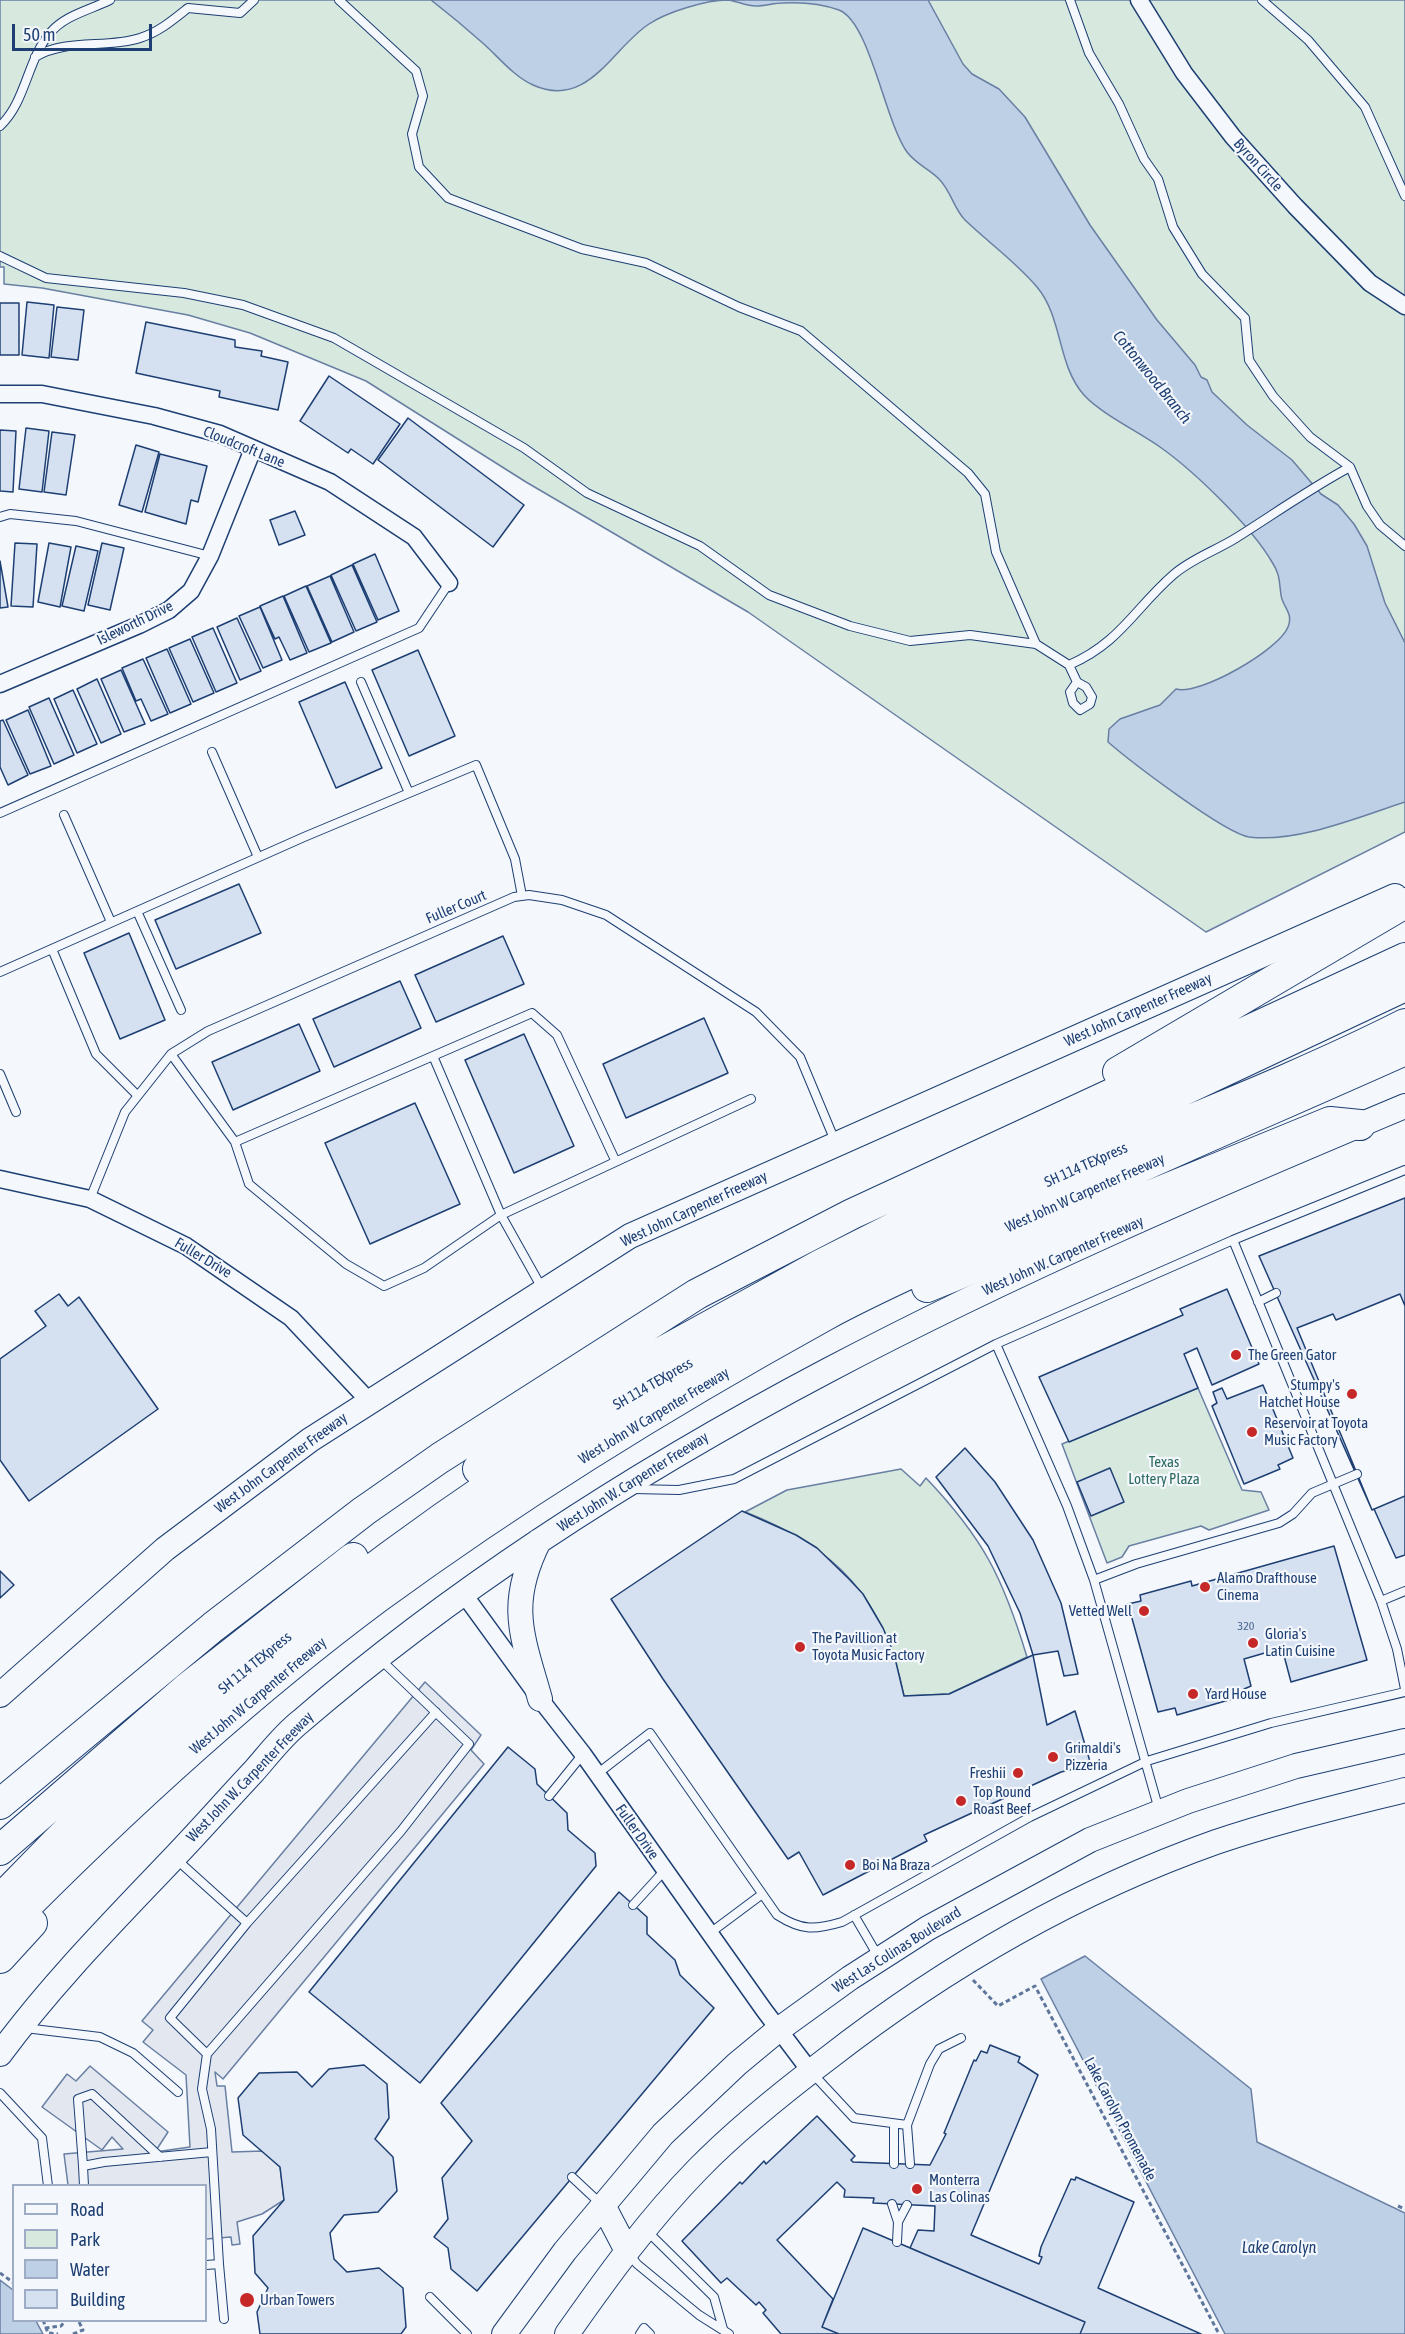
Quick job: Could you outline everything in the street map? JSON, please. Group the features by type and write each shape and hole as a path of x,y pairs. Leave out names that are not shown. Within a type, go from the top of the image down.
{"highway":[{"path":"969,1159 1405,903"},
{"path":"0,1804 198,1641 364,1511 440,1458 697,1294 852,1214 1405,958"},
{"name":"SH 114 TEXpress","path":"0,1850 187,1688 336,1571 475,1471 606,1383 721,1318 929,1210 1405,986"},
{"name":"SH 114 TEXpress","path":"0,1900 59,1838 201,1708 348,1587 487,1487 608,1410 831,1284 1078,1167 1332,1060 1405,1024"},
{"name":"West John W Carpenter Freeway","path":"0,1933 94,1839 290,1667 375,1600 460,1539 602,1444 824,1316 1035,1214 1405,1050"},
{"path":"824,1316 863,1313 1330,1122 1360,1125"},
{"path":"0,1779 164,1646 198,1641"},
{"path":"0,1958 124,1831 154,1785"}],"main road":[{"name":"West John Carpenter Freeway","path":"0,1695 165,1549 310,1440 630,1236 1405,891"},
{"name":"West John W. Carpenter Freeway","path":"0,2054 46,1993 297,1724 463,1593 539,1541 714,1432 892,1336 996,1285 1405,1107"},
{"path":"539,1541 524,1574 518,1620 540,1699"},
{"name":"West Las Colinas Boulevard","path":"504,2334 603,2205 663,2134 737,2064 778,2030 880,1959 928,1928 1090,1840 1160,1812 1296,1766 1405,1742"},
{"path":"567,2334 627,2251 698,2169 778,2096 949,1971 1037,1922 1122,1879 1217,1842 1405,1790"},
{"path":"603,2205 645,2230"},
{"path":"603,2205 627,2251"}],"street":[{"name":"Byron Circle","path":"1139,0 1184,73 1233,137 1295,206 1370,283 1405,306"},
{"name":"Cloudcroft Lane","path":"0,394 42,394 154,416 220,434 330,482 414,537 449,583"},
{"name":"Isleworth Drive","path":"0,684 169,610 191,591 210,556 253,449"},
{"name":"Fuller Drive","path":"0,1179 90,1200 186,1246 241,1281 291,1318 369,1401"},
{"name":"Fuller Drive","path":"463,1593 583,1754 778,2030 810,2071"}],"lane":[{"path":"0,126 9,117 35,57 50,32 64,21 110,0"},
{"path":"35,57 49,48 140,38 169,24 188,4 240,13 254,0"},
{"path":"339,0 416,71 423,96 412,134 419,167 448,198 582,249 646,263 739,307 801,331 968,473 985,494 996,552 1036,644"},
{"path":"1070,0 1089,53 1119,104 1143,159 1158,179 1173,227 1202,274 1245,318 1249,360 1273,396 1310,437 1350,467 1367,506 1380,525 1405,546"},
{"path":"1262,0 1308,40 1365,106 1405,196"},
{"path":"0,256 46,278 184,293 243,305 334,338 524,448 587,493 700,546 769,595 850,626 910,640 970,634 1036,644 1070,665 1077,682"},
{"path":"1070,665 1094,655 1127,625 1180,570 1350,467"},
{"path":"0,517 21,515 76,521 210,556"},
{"path":"0,813 419,628 449,583"},
{"path":"361,682 409,793"},
{"path":"213,752 258,857"},
{"path":"0,972 258,857 476,765 515,859 522,896"},
{"path":"64,815 111,922"},
{"name":"Fuller Court","path":"90,1200 125,1112 171,1054 208,1031 264,1005 514,897 522,896 562,900 606,915 756,1012 800,1057 836,1145"},
{"path":"137,911 181,1010"},
{"path":"52,950 96,1054 137,1095"},
{"path":"235,1142 532,1013 557,1035 615,1160"},
{"path":"171,1054 235,1142 249,1184 346,1264 384,1286 424,1268 501,1215 615,1160 751,1099"},
{"path":"433,1056 501,1215 543,1291"},
{"path":"0,1074 16,1112"},
{"path":"620,1490 679,1490 734,1479 996,1344 1233,1240 1405,1170"},
{"path":"597,1774 650,1733 777,1915 794,1926 819,1929 842,1922 1030,1817 1147,1761 1270,1723 1405,1690 1397,1649 1381,1601 1233,1240"},
{"path":"1258,1302 1276,1293"},
{"path":"996,1344 1067,1506 1094,1580 1160,1812"},
{"path":"1094,1580 1136,1564 1279,1523 1293,1514 1312,1493 1357,1474"},
{"path":"1381,1601 1405,1591"},
{"path":"224,2319 211,2129 202,2089 207,2054 401,1831 469,1744 379,1658"},
{"path":"207,2054 171,2018 247,1923 436,1712"},
{"path":"549,1796 583,1754"},
{"path":"174,1858 247,1923"},
{"path":"633,1905 665,1870"},
{"path":"710,1933 761,1895"},
{"path":"854,1915 880,1959"},
{"path":"19,2028 100,2037 133,2053 178,2092"},
{"path":"910,2164 907,2125 930,2064 939,2049 961,2038"},
{"path":"810,2071 854,2118 907,2125"},
{"path":"0,2093 9,2100 42,2138 48,2184"},
{"path":"84,2184 78,2099 93,2094 160,2157"},
{"path":"894,2124 894,2164"},
{"path":"83,2166 212,2152"},
{"path":"572,2177 603,2205"},
{"path":"892,2204 898,2222 897,2242"},
{"path":"898,2222 907,2205"},
{"path":"207,2222 217,2221"},
{"path":"645,2230 714,2297 726,2331"},
{"path":"627,2251 637,2264 699,2315 726,2331"},
{"path":"207,2265 219,2264"},
{"path":"430,2297 467,2334"},
{"path":"639,2334 644,2328 650,2334"}],"path":[{"name":"Lake Carolyn Promenade","path":"973,1980 998,2006 1035,1986 1219,2334"},
{"path":"1398,2206 1405,2209"},
{"path":"44,2322 48,2333 58,2334"},
{"path":"45,2328 61,2326 64,2322"},
{"path":"73,2334 83,2330 79,2322"}],"green space":[{"path":"0,0 1405,0 1405,832 1206,932 748,612 526,482 366,381 250,333 188,315 42,288 4,284 4,267 0,267"},
{"name":"Texas Lottery Plaza","path":"1198,1388 1242,1490 1261,1492 1269,1510 1209,1530 1201,1526 1129,1546 1122,1557 1107,1563 1062,1444"},
{"path":"901,1469 920,1486 926,1478 977,1541 1000,1582 1027,1657 949,1694 904,1696 884,1631 869,1604 852,1581 806,1542 745,1512 787,1490"}],"shaded area":[{"path":"425,1682 481,1735 471,1750 484,1764 223,2079 215,2072 217,2086 225,2086 232,2152 263,2151 280,2167 284,2200 262,2214 237,2222 240,2244 232,2245 231,2237 207,2239 207,2184 68,2184 64,2154 123,2149 112,2137 102,2150 42,2107 67,2074 76,2081 90,2066 168,2132 155,2152 190,2147 186,2075 143,2042 153,2030 142,2021"}],"water":[{"path":"431,0 728,0 698,4 676,11 649,24 598,73 584,83 569,89 552,91 533,85 520,77"},
{"name":"Cottonwood Branch","path":"728,0 928,0 963,64 972,74 999,89 1025,117 1090,225 1157,320 1195,365 1201,377 1207,380 1212,392 1247,425 1292,460 1321,494 1338,505 1354,524 1367,546 1385,603 1405,643 1405,802 1307,833 1268,838 1249,837 1237,833 1199,810 1108,742 1109,729 1120,719 1160,705 1176,689 1202,686 1219,679 1255,659 1282,637 1290,618 1282,599 1275,566 1236,516 1189,470 1160,447 1100,409 1084,395 1069,370 1052,313 1037,287 965,220 943,184 907,152 891,119 860,33 850,18 839,10 819,5 780,3 756,6"},
{"name":"Lake Carolyn","path":"1085,1956 1251,2089 1257,2142 1405,2213 1405,2334 1225,2334 1041,1979"},
{"path":"0,2280 12,2289 12,2322 37,2322 43,2334 0,2334"}],"building":[{"path":"27,302 54,305 49,358 22,355"},
{"path":"0,303 19,303 19,355 0,355"},
{"path":"57,307 84,310 78,360 51,357"},
{"path":"146,322 235,340 235,347 262,351 261,356 288,362 278,410 219,397 220,391 136,373"},
{"path":"329,376 400,424 373,464 351,449 348,453 300,421"},
{"path":"408,418 524,505 493,547 378,460"},
{"path":"26,428 49,431 42,492 19,489"},
{"path":"0,430 16,431 13,492 0,491"},
{"path":"52,432 75,435 66,495 44,492"},
{"path":"136,445 159,452 142,512 119,505"},
{"path":"160,454 207,466 198,502 191,500 186,524 145,512"},
{"path":"295,511 305,535 279,545 270,520"},
{"path":"15,543 37,544 33,607 11,606"},
{"path":"49,543 71,547 60,607 38,602"},
{"path":"102,543 124,548 110,610 88,605"},
{"path":"76,546 98,551 84,611 62,606"},
{"path":"375,554 399,611 378,620 353,564"},
{"path":"0,561 8,607 0,608"},
{"path":"352,565 377,622 356,631 331,575"},
{"path":"330,576 354,632 332,642 307,586"},
{"path":"306,586 331,643 309,652 284,596"},
{"path":"283,596 307,653 290,660 279,637 275,639 260,606"},
{"path":"260,607 282,660 263,668 239,616"},
{"path":"237,618 261,671 240,680 217,627"},
{"path":"213,628 237,683 216,692 192,637"},
{"path":"190,639 214,693 193,702 169,648"},
{"path":"167,649 191,704 170,713 146,658"},
{"path":"418,650 455,736 409,756 372,670"},
{"path":"143,659 168,714 151,721 141,699 136,701 122,668"},
{"path":"121,670 145,724 124,732 101,679"},
{"path":"97,679 121,734 101,743 77,689"},
{"path":"345,682 382,768 336,788 299,702"},
{"path":"73,690 97,744 77,753 54,699"},
{"path":"49,698 74,755 54,764 29,707"},
{"path":"28,710 51,766 30,774 6,720"},
{"path":"3,720 28,775 8,785 0,767 0,721"},
{"path":"239,884 261,933 176,969 155,920"},
{"path":"129,933 165,1020 120,1039 84,953"},
{"path":"503,936 524,984 436,1022 415,975"},
{"path":"400,981 421,1028 334,1067 313,1019"},
{"path":"704,1018 728,1073 626,1118 603,1064"},
{"path":"299,1024 320,1071 233,1110 212,1062"},
{"path":"524,1034 574,1146 514,1173 465,1060"},
{"path":"415,1103 460,1204 370,1244 325,1143"},
{"path":"1405,1198 1405,1555 1396,1558 1374,1509 1372,1510 1259,1256"},
{"path":"1227,1289 1259,1364 1212,1385 1197,1348 1184,1354 1198,1388 1069,1442 1039,1377 1183,1315 1180,1309"},
{"path":"59,1294 68,1306 79,1297 158,1409 29,1501 0,1460 0,1359 46,1326 35,1311"},
{"path":"1400,1294 1405,1306 1405,1496 1372,1510 1297,1328 1333,1314 1336,1320"},
{"name":"Reservoir at Toyota Music Factory","path":"1263,1385 1293,1458 1278,1465 1280,1469 1244,1484 1212,1406 1217,1403 1213,1392 1222,1388 1227,1399"},
{"path":"965,1448 995,1482 1033,1540 1061,1603 1078,1674 1064,1676 1058,1651 1033,1655 1020,1613 988,1546 936,1477"},
{"path":"1110,1468 1124,1502 1091,1516 1077,1482"},
{"path":"742,1511 796,1535 817,1548 863,1594 883,1628 894,1654 904,1696 949,1694 1033,1655 1047,1725 1075,1711 1091,1765 1061,1772 924,1835 927,1841 823,1895 799,1852 788,1859 663,1679 611,1599"},
{"path":"1334,1546 1367,1660 1291,1682 1282,1648 1244,1659 1251,1686 1244,1689 1246,1695 1177,1715 1175,1708 1158,1712 1128,1604 1141,1601 1140,1595 1191,1581 1192,1586"},
{"path":"0,1571 14,1585 0,1598"},
{"path":"508,1747 535,1769 537,1784 567,1813 568,1830 595,1853 596,1866 420,2083 309,1992"},
{"path":"619,1892 647,1917 647,1934 675,1960 680,1975 714,2008 477,2291 451,2269 448,2248 434,2237 448,2219 442,2178 472,2141 441,2103"},
{"name":"Monterra Las Colinas","path":"990,2045 1020,2057 1018,2062 1038,2075 971,2235 1039,2264 1042,2257 1039,2256 1041,2247 1071,2179 1075,2180 1076,2177 1134,2202 1098,2288 1201,2334 1080,2334 1085,2322 910,2248 918,2230 934,2231 935,2206 873,2203 874,2198 844,2197 845,2190 837,2182 777,2240 833,2299 822,2327 839,2334 781,2334 763,2313 766,2310 759,2302 756,2305 727,2278 721,2283 682,2241 740,2182 742,2184 764,2161 766,2164 817,2116 855,2156 851,2160 853,2162 930,2165 946,2134 944,2133 974,2060 976,2061 981,2051 987,2053"},
{"name":"Urban Towers","path":"364,2065 387,2084 389,2118 375,2139 393,2157 397,2191 378,2212 344,2215 330,2233 334,2259 347,2272 379,2268 403,2288 406,2327 401,2334 260,2334 257,2312 268,2288 255,2273 253,2236 284,2200 280,2167 243,2135 238,2098 259,2073 297,2072 312,2087 329,2069"},
{"path":"863,2228 1085,2322 1080,2334 839,2334 822,2327"}],"place":[{"name":"The Green Gator","path":"1236,1355"},
{"name":"Stumpy's Hatchet House","path":"1352,1394"},
{"name":"Reservoir at Toyota Music Factory","path":"1252,1432"},
{"name":"Alamo Drafthouse Cinema","path":"1205,1587"},
{"name":"Vetted Well","path":"1144,1611"},
{"name":"Gloria's Latin Cuisine","path":"1253,1643"},
{"name":"The Pavillion at Toyota Music Factory","path":"800,1647"},
{"name":"Yard House","path":"1193,1694"},
{"name":"Grimaldi's Pizzeria","path":"1053,1757"},
{"name":"Freshii","path":"1018,1773"},
{"name":"Top Round Roast Beef","path":"961,1801"},
{"name":"Boi Na Braza","path":"850,1865"},
{"name":"Monterra Las Colinas","path":"917,2189"},
{"name":"Urban Towers","path":"247,2300"}]}
